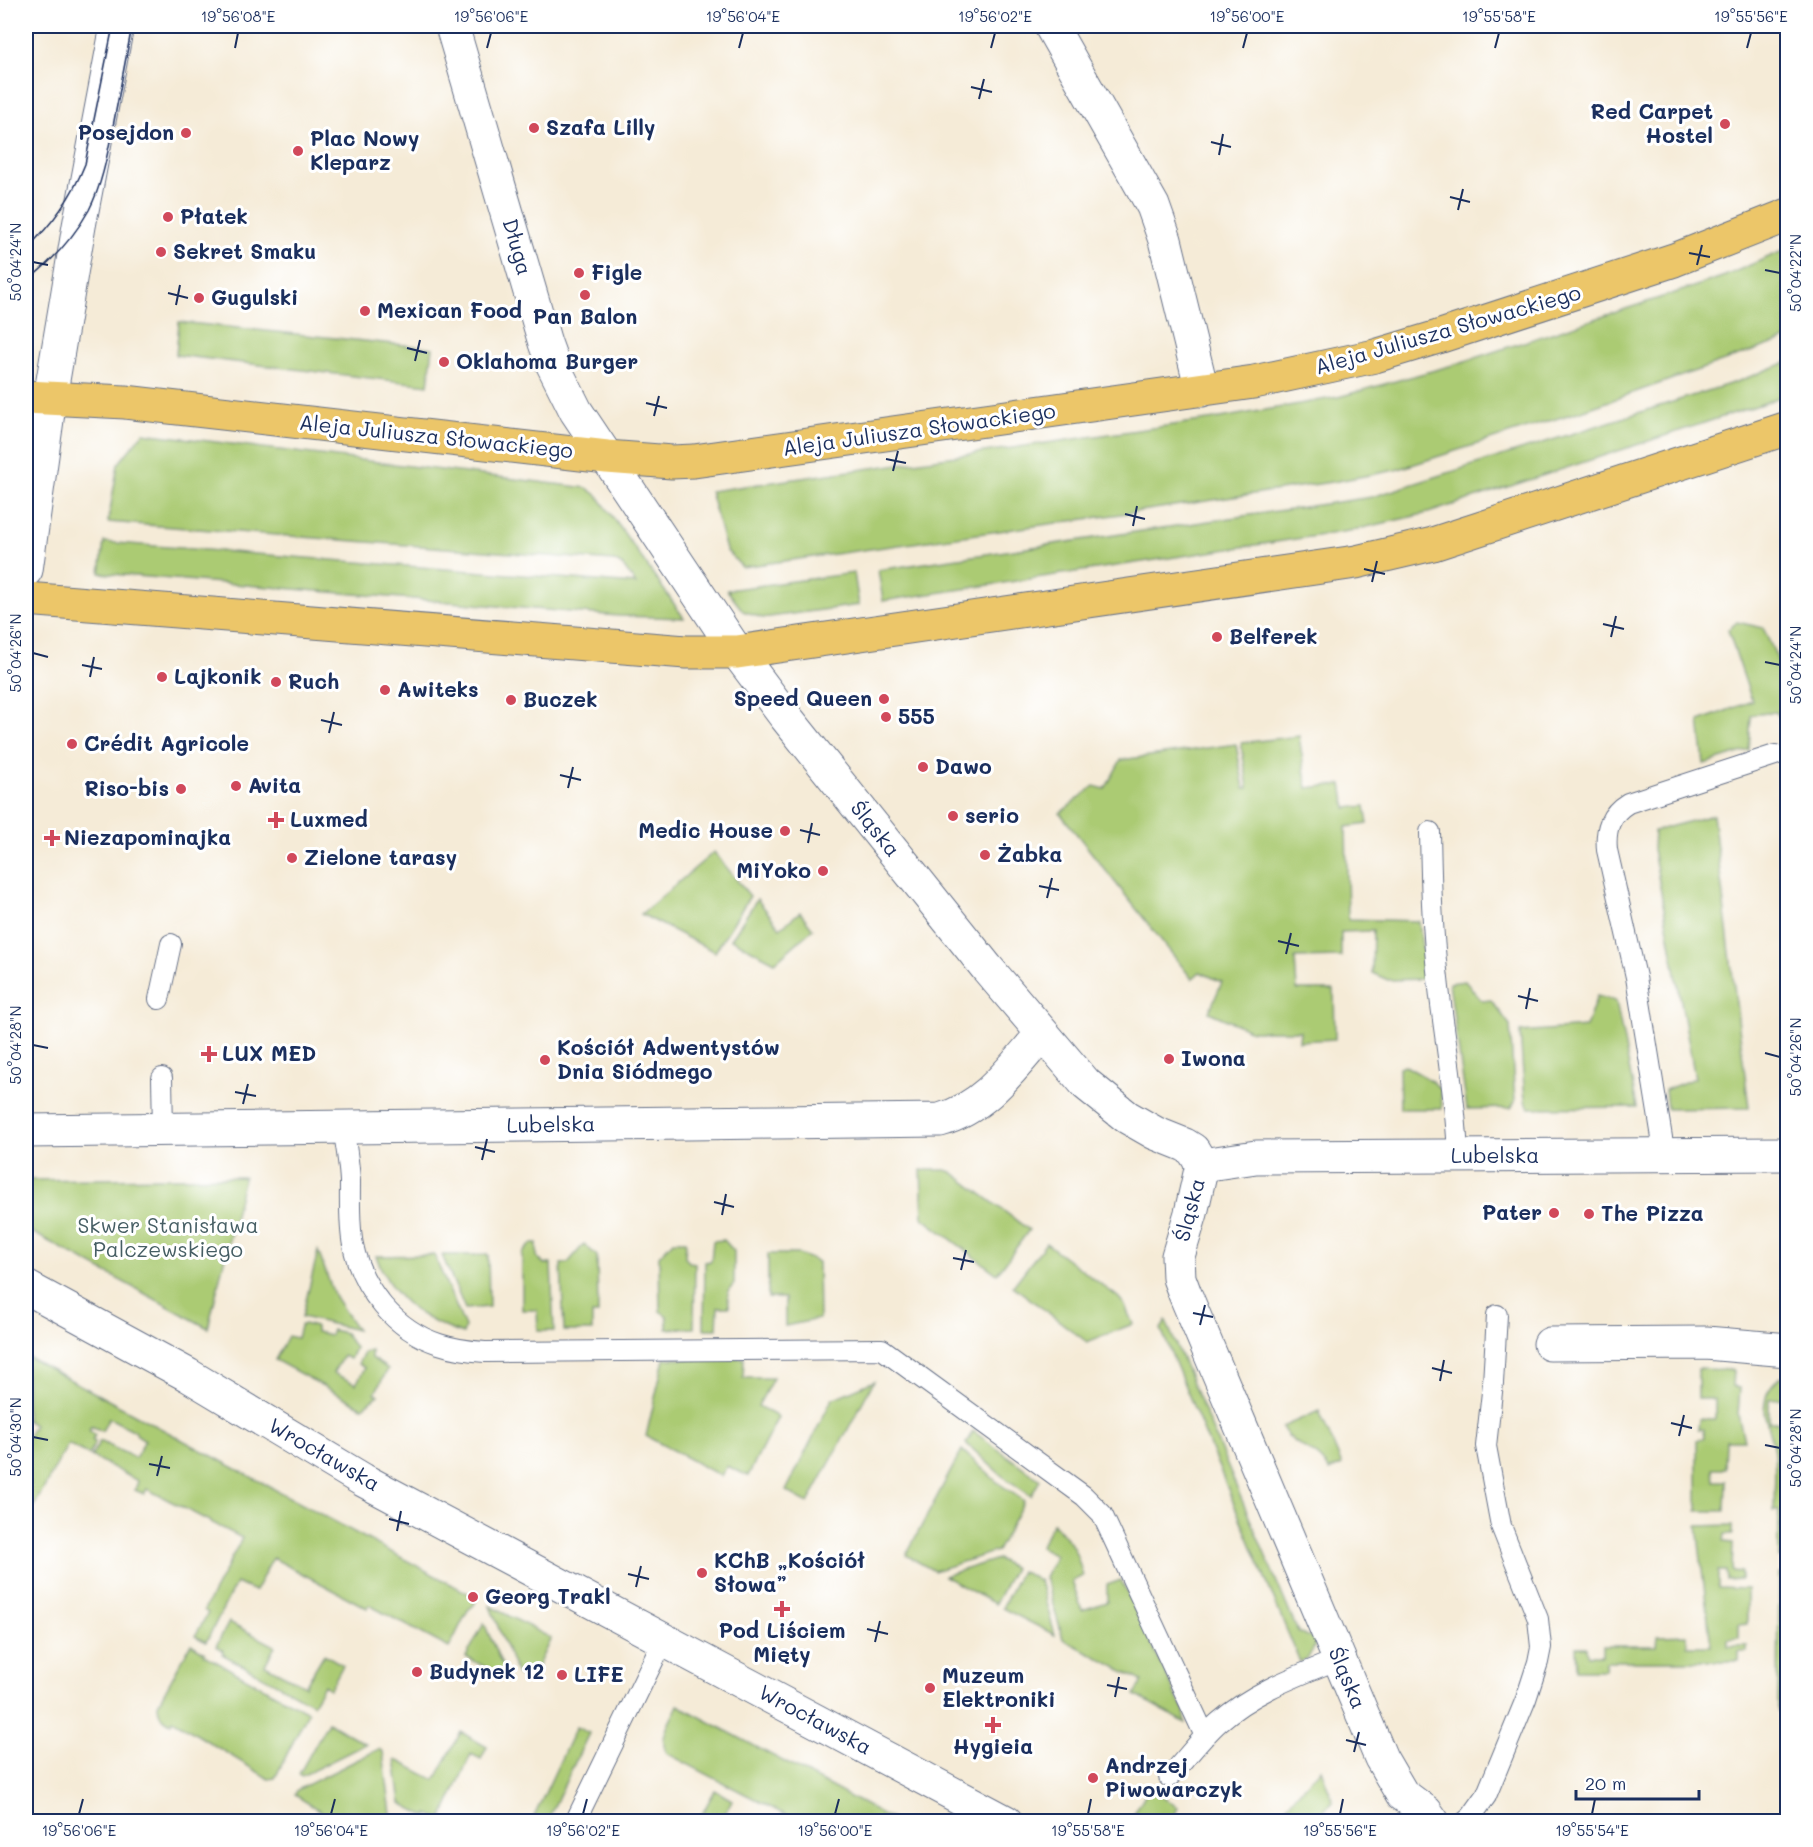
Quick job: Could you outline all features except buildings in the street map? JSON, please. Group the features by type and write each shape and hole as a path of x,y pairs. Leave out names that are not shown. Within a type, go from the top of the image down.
{"main road":[{"name":"Aleja Juliusza Słowackiego","path":"38,398 125,402 607,457 672,462 694,461 1254,382 1375,356 1674,261 1788,215"},
{"path":"26,599 686,652 737,652 1356,562 1396,554 1456,537 1788,428"}],"street":[{"path":"26,570 38,398 81,217 117,26"},
{"name":"Długa","path":"452,26 553,365 576,411 737,652"},
{"path":"1051,26 1153,206 1165,240 1202,390"},
{"name":"Śląska","path":"737,652 785,716 987,968 1086,1083 1140,1126 1185,1145 1197,1156 1202,1165 1191,1214 1178,1256 1179,1278 1381,1758 1402,1794 1433,1821"},
{"name":"Lubelska","path":"26,1131 940,1120 960,1114 983,1099 1042,1034"},
{"name":"Lubelska","path":"1202,1165 1256,1157 1788,1154"},
{"name":"Wrocławska","path":"26,1287 188,1374 363,1480 1006,1821"},
{"path":"1550,1344 1706,1343 1788,1350"}],"lane":[{"path":"1665,1156 1635,977 1607,850 1608,826 1620,808 1628,802 1775,755"},
{"path":"1430,832 1432,919 1457,1120 1458,1156"},
{"path":"159,999 171,944"},
{"path":"162,1078 164,1129"},
{"path":"343,1127 350,1178 353,1244 364,1278 398,1322 425,1338 440,1344 484,1352 882,1349 1084,1496 1102,1514 1205,1736"},
{"path":"1465,1821 1471,1817 1486,1796 1526,1699 1541,1647 1538,1618 1502,1526 1486,1446 1497,1315"},
{"path":"575,1821 664,1639"},
{"path":"1169,1777 1221,1721 1261,1693 1279,1683 1339,1659"}],"green space":[{"path":"1787,249 1787,339 1587,409 1396,470 1121,514 742,567 726,550 710,491 1215,419 1338,397 1453,365 1684,290 1725,276"},
{"path":"179,322 433,348 428,385 176,355"},
{"path":"1787,362 1787,394 1428,513 1349,531 883,601 878,570 1372,497 1739,381"},
{"path":"143,433 587,488 598,496 684,618 619,616 100,573 104,542 636,584 623,566 614,561 108,522 118,464"},
{"path":"854,573 859,605 762,618 743,611 727,590"},
{"path":"1737,622 1763,628 1777,658 1787,691 1787,716 1781,719 1776,712 1751,715 1749,750 1704,764 1699,721 1752,701 1728,630"},
{"path":"1299,736 1307,788 1342,784 1346,808 1365,806 1368,824 1346,827 1348,919 1419,921 1426,979 1388,980 1372,973 1373,931 1341,932 1341,957 1295,958 1297,990 1334,990 1335,1039 1299,1041 1300,1031 1252,1031 1209,1012 1222,982 1200,972 1192,979 1060,813 1094,786 1105,789 1121,760 1236,744 1244,788 1248,788 1241,743"},
{"path":"1713,815 1749,1108 1667,1109 1665,1090 1695,1078 1653,849 1654,831"},
{"path":"714,852 750,896 715,952 641,914"},
{"path":"757,899 780,928 800,912 813,929 775,962 731,939"},
{"path":"1465,981 1482,1001 1491,1000 1510,1025 1515,1102 1511,1108 1467,1109 1449,983"},
{"path":"1597,996 1616,1001 1637,1107 1529,1108 1525,1101 1520,1032 1586,1027"},
{"path":"1404,1065 1432,1081 1441,1090 1442,1109 1400,1109 1399,1067"},
{"path":"921,1170 952,1172 1029,1230 997,1274 923,1218"},
{"name":"Skwer Stanisława Palczewskiego","path":"244,1177 208,1328 26,1229 26,1180"},
{"path":"724,1240 734,1251 734,1284 728,1291 729,1307 718,1307 717,1329 704,1329 705,1262 711,1261 713,1241"},
{"path":"673,1241 686,1241 685,1257 689,1262 695,1263 694,1328 667,1329 667,1316 660,1311 659,1256"},
{"path":"532,1243 537,1243 537,1257 544,1264 551,1264 554,1331 538,1331 537,1310 522,1310 522,1254"},
{"path":"1046,1243 1118,1297 1124,1304 1133,1324 1087,1342 1013,1286"},
{"path":"584,1244 597,1256 598,1314 592,1314 592,1331 564,1331 561,1264 568,1263"},
{"path":"318,1251 335,1297 357,1330 302,1317"},
{"path":"768,1254 799,1254 818,1262 819,1319 785,1326 785,1298 768,1298"},
{"path":"434,1255 465,1327 463,1334 434,1322 409,1306 390,1285 376,1256"},
{"path":"442,1255 488,1255 489,1307 465,1309"},
{"path":"1166,1321 1298,1632 1318,1640 1308,1658 1300,1662 1161,1329"},
{"path":"304,1324 316,1327 316,1332 330,1335 332,1330 345,1333 355,1348 350,1359 343,1356 333,1373 356,1384 365,1368 358,1364 364,1352 371,1350 371,1358 388,1369 375,1393 379,1395 362,1407 275,1360 288,1336 297,1338 300,1326"},
{"path":"26,1356 477,1598 468,1610 449,1648 369,1605 367,1608 273,1558 255,1591 236,1583 206,1642 195,1636 208,1613 204,1610 242,1538 147,1489 144,1494 135,1490 138,1481 91,1456 100,1441 135,1458 145,1440 135,1431 109,1418 102,1431 91,1426 89,1430 95,1435 92,1440 95,1442 89,1455 68,1444 26,1521 26,1440 34,1425 26,1420"},
{"path":"744,1358 743,1378 773,1378 758,1406 778,1417 748,1476 727,1466 721,1476 646,1436 664,1359"},
{"path":"1698,1369 1733,1370 1732,1387 1740,1388 1738,1415 1744,1440 1726,1440 1725,1469 1713,1469 1714,1481 1726,1481 1725,1511 1697,1511 1697,1440 1704,1438 1703,1429 1698,1429 1699,1419 1715,1419 1715,1399 1698,1399"},
{"path":"1787,1375 1787,1398 1769,1399 1769,1422 1786,1422 1787,1558 1779,1558 1779,1511 1774,1511 1774,1453 1766,1418 1765,1401 1772,1385 1782,1376"},
{"path":"874,1381 808,1503 786,1491 832,1399"},
{"path":"1319,1411 1342,1465 1329,1471 1319,1458 1293,1440 1282,1427"},
{"path":"973,1431 1040,1480 1031,1496 1001,1475 966,1443"},
{"path":"962,1450 997,1482 1024,1501 997,1551 934,1571 906,1555"},
{"path":"1053,1523 1073,1547 1078,1560 1083,1576 1072,1581 1082,1610 1107,1602 1107,1585 1121,1580 1184,1712 1186,1723 1135,1695 1142,1681 1063,1639 1045,1577 1056,1555 1040,1547"},
{"path":"1733,1525 1733,1534 1725,1534 1724,1542 1733,1543 1732,1571 1741,1572 1741,1579 1727,1580 1726,1571 1718,1571 1718,1588 1747,1589 1747,1624 1739,1625 1739,1638 1728,1639 1728,1646 1747,1646 1747,1652 1739,1652 1739,1661 1606,1661 1605,1670 1577,1670 1576,1647 1587,1647 1588,1655 1603,1655 1603,1646 1657,1646 1658,1636 1687,1635 1687,1646 1711,1646 1697,1526"},
{"path":"997,1559 1014,1568 995,1604 944,1576"},
{"path":"1021,1571 1040,1581 1055,1635 1002,1608"},
{"path":"1787,1572 1787,1712 1778,1712 1779,1573"},
{"path":"490,1606 551,1638 530,1682 517,1675"},
{"path":"229,1622 275,1646 265,1665 305,1686 324,1654 343,1665 330,1689 324,1685 313,1704 222,1654 224,1651 216,1646"},
{"path":"484,1623 508,1679 466,1657"},
{"path":"191,1644 205,1653 204,1655 308,1712 275,1778 269,1779 173,1720 171,1723 161,1716 158,1704"},
{"path":"678,1705 895,1821 797,1821 668,1754 664,1736"},
{"path":"328,1722 366,1744 302,1776 299,1774"},
{"path":"576,1727 589,1733 547,1821 532,1821"},
{"path":"461,1732 487,1747 481,1759 471,1754 442,1819 428,1814 427,1817 401,1803 395,1759 435,1780"},
{"path":"379,1749 383,1752 392,1821 336,1821 295,1795 297,1790"},
{"path":"1321,1769 1333,1801 1314,1821 1272,1821"},
{"path":"1150,1786 1178,1808 1171,1821 1139,1821 1132,1817"},
{"path":"715,1790 732,1800 721,1821 698,1821"}],"tram line":[{"path":"26,249 60,210 85,164 113,26"},
{"path":"26,282 69,240 83,221 94,200 107,155 132,26"}],"place":[{"name":"Red Carpet Hostel","path":"1725,124"},
{"name":"Szafa Lilly","path":"534,128"},
{"name":"Posejdon","path":"186,133"},
{"name":"Plac Nowy Kleparz","path":"298,151"},
{"name":"Płatek","path":"168,217"},
{"name":"Sekret Smaku","path":"161,252"},
{"name":"Figle","path":"579,273"},
{"name":"Pan Balon","path":"585,295"},
{"name":"Gugulski","path":"199,298"},
{"name":"Mexican Food","path":"365,311"},
{"name":"Oklahoma Burger","path":"444,362"},
{"name":"Belferek","path":"1217,637"},
{"name":"Lajkonik","path":"162,677"},
{"name":"Ruch","path":"276,682"},
{"name":"Awiteks","path":"385,690"},
{"name":"Speed Queen","path":"884,699"},
{"name":"Buczek","path":"511,700"},
{"name":"555","path":"886,717"},
{"name":"Crédit Agricole","path":"72,744"},
{"name":"Dawo","path":"923,767"},
{"name":"Avita","path":"236,786"},
{"name":"Riso-bis","path":"181,789"},
{"name":"serio","path":"953,816"},
{"name":"Luxmed","path":"276,820"},
{"name":"Medic House","path":"785,831"},
{"name":"Niezapominajka","path":"52,838"},
{"name":"Żabka","path":"985,855"},
{"name":"Zielone tarasy","path":"292,858"},
{"name":"MiYoko","path":"823,871"},
{"name":"LUX MED","path":"209,1054"},
{"name":"Iwona","path":"1169,1059"},
{"name":"Kościół Adwentystów Dnia Siódmego","path":"545,1060"},
{"name":"Pater","path":"1554,1213"},
{"name":"The Pizza","path":"1589,1214"},
{"name":"KChB „Kościół Słowa”","path":"702,1573"},
{"name":"Georg Trakl","path":"473,1597"},
{"name":"Pod Liściem Mięty","path":"782,1609"},
{"name":"Budynek 12","path":"417,1672"},
{"name":"LIFE","path":"562,1675"},
{"name":"Muzeum Elektroniki","path":"930,1688"},
{"name":"Hygieia","path":"993,1725"},
{"name":"Andrzej Piwowarczyk","path":"1093,1778"}]}
